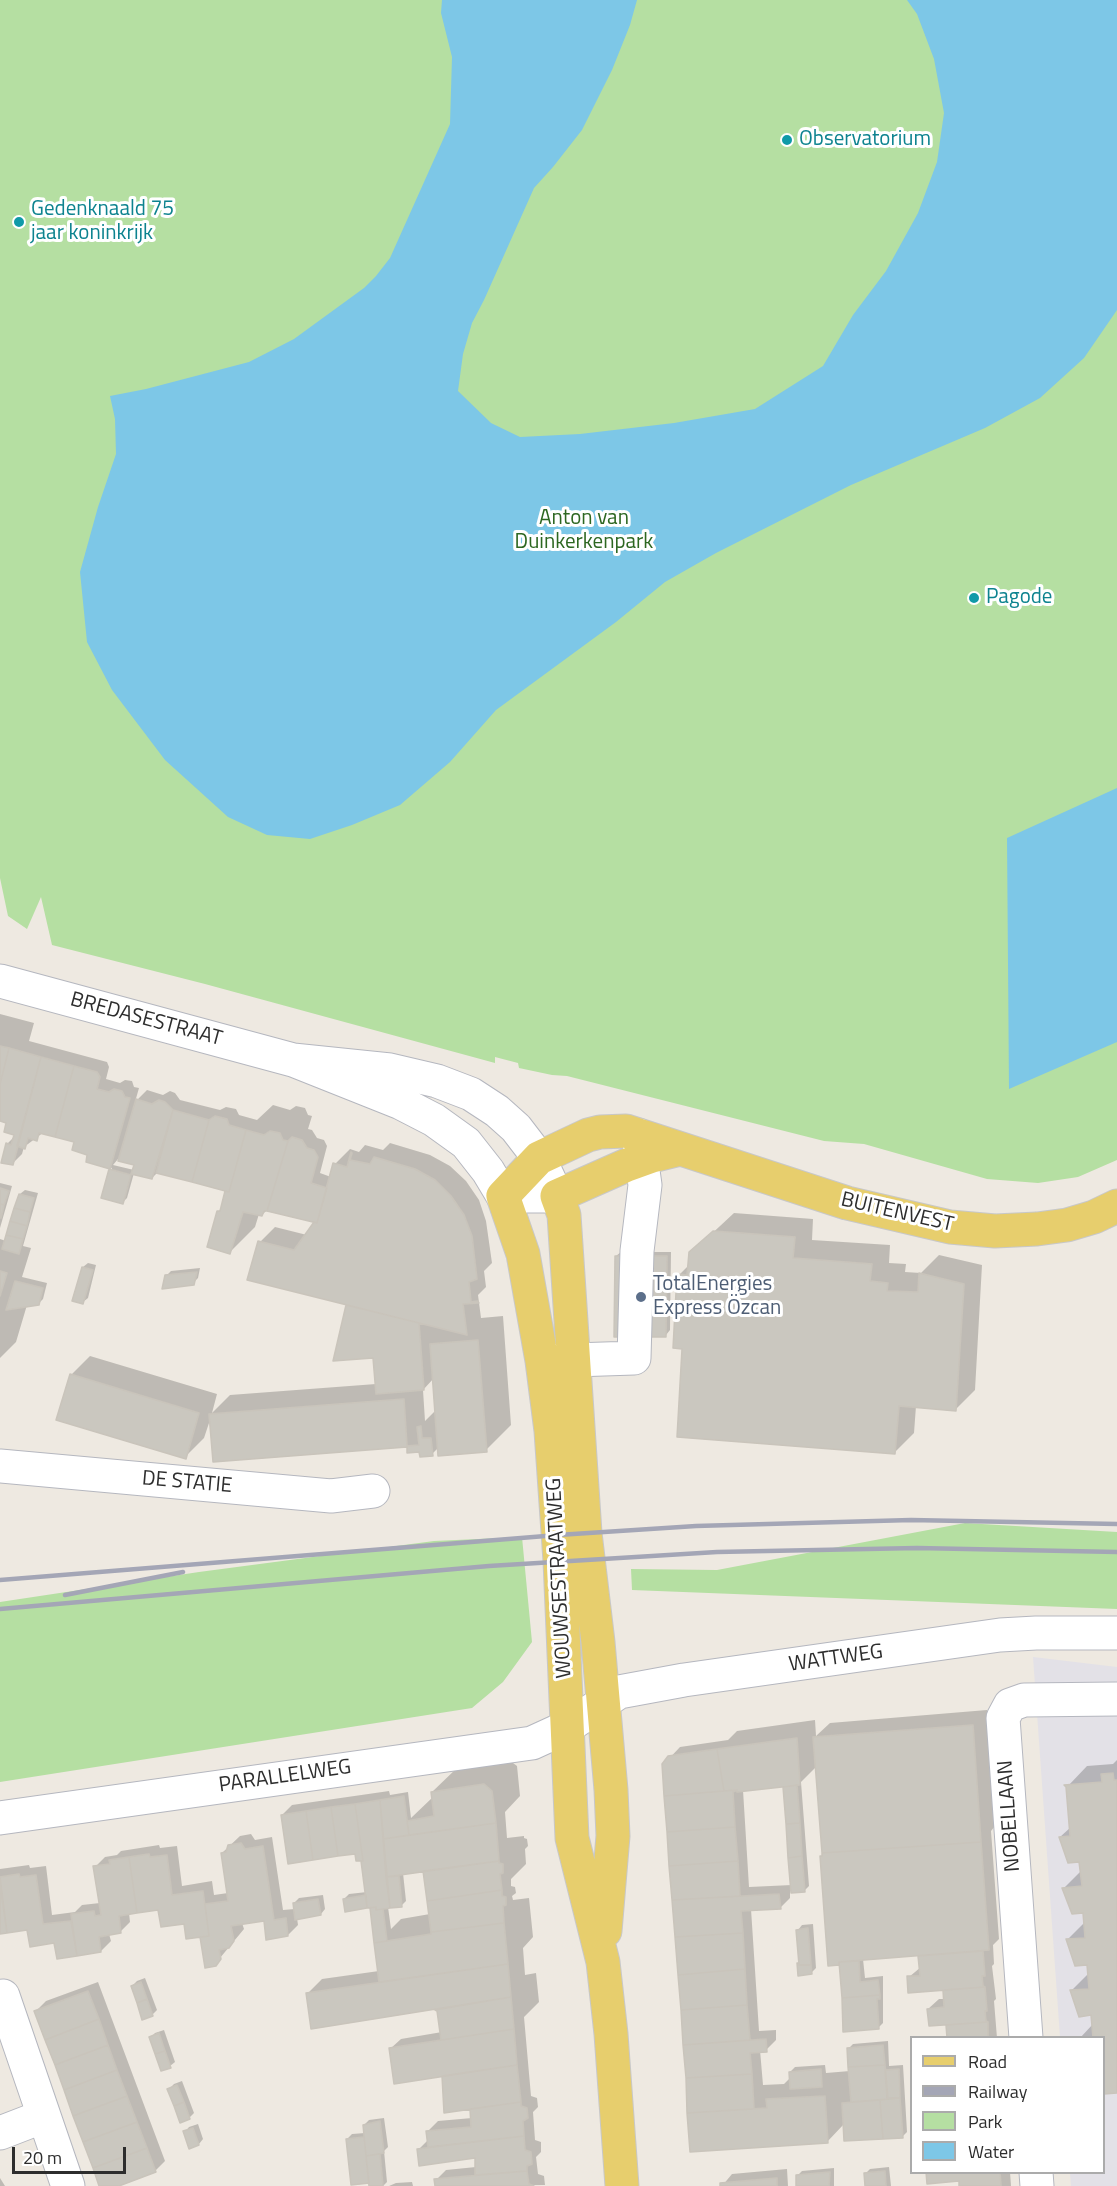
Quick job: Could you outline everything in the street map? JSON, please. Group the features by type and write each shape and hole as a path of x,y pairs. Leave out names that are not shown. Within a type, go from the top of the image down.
{"main road":[{"name":"BUITENVEST","path":"503,1196 538,1158 574,1140 600,1132 627,1131 640,1147 680,1149 847,1203 950,1227 995,1231 1037,1229 1067,1225 1094,1217 1117,1206"},
{"path":"557,1196 640,1147"},
{"name":"WOUWSESTRAATWEG","path":"503,1196 558,1360 585,1533 604,1701 613,1836 603,1962"},
{"name":"WOUWSESTRAATWEG","path":"557,1196 564,1215 558,1360 556,1502 566,1661 572,1838 603,1962 622,2186"}],"street":[{"name":"BREDASESTRAAT","path":"0,981 293,1060 400,1103 434,1120 466,1143 488,1171 503,1196"},
{"name":"BREDASESTRAAT","path":"293,1060 390,1070 437,1081 471,1094 497,1111 516,1128 538,1158 557,1196"},
{"path":"558,1360 634,1358 637,1251 645,1185 640,1147"},
{"path":"503,1196 557,1196"},
{"name":"DE STATIE","path":"0,1466 331,1496 374,1491"},
{"name":"WATTWEG","path":"567,1727 619,1692 640,1687 1000,1635 1117,1634"},
{"name":"NOBELLAAN","path":"1026,2036 1003,1718 1010,1705 1024,1700 1117,1699"},
{"name":"PARALLELWEG","path":"0,1818 532,1743 567,1727"},
{"path":"3,1996 68,2186"},
{"path":"0,2133 44,2116"}],"shaded area":[{"path":"1033,1657 1117,1667 1117,2186 1071,2186 1070,2174 1105,2174 1105,2036 1060,2036"}],"green space":[{"name":"Anton van Duinkerkenpark","path":"0,0 1117,0 1117,1160 1078,1177 1038,1183 987,1179 864,1144 824,1141 567,1076 519,1068 518,1063 495,1057 495,1063 52,945 41,897 27,929 8,916 0,878"},
{"path":"965,1523 1117,1532 1117,1609 632,1590 631,1569 717,1570"},
{"path":"522,1537 532,1642 503,1682 472,1708 0,1782 0,1602 199,1572 434,1541"}],"water":[{"path":"442,0 637,0 630,25 612,70 582,130 534,188 472,323 463,354 458,391 491,423 520,437 580,434 674,423 755,409 823,366 853,315 886,271 918,213 937,162 944,113 934,59 917,14 907,0 1117,0 1117,310 1084,358 1040,398 985,428 851,485 716,553 665,582 616,622 496,710 450,762 400,805 310,839 267,835 228,817 165,760 112,690 87,642 80,572 116,454 115,419 110,396 249,362 294,339 364,288 376,276 390,258 450,124 452,57 441,13"},
{"path":"1117,788 1117,1042 1009,1089 1007,838"}],"building":[{"path":"0,1046 9,1048 0,1084"},
{"path":"9,1048 41,1057 13,1165 1,1163 6,1143 11,1145 14,1135 4,1132 6,1123 0,1121 0,1084"},
{"path":"41,1057 74,1066 55,1137 39,1133 37,1141 28,1138 25,1149 17,1146"},
{"path":"74,1066 97,1072 100,1077 97,1089 109,1092 114,1089 122,1091 125,1097 130,1098 110,1169 86,1162 87,1155 72,1150 74,1142 55,1137"},
{"path":"136,1099 152,1104 159,1100 165,1102 173,1110 152,1179 131,1174 134,1165 118,1161"},
{"path":"173,1110 209,1120 192,1182 156,1173"},
{"path":"215,1116 227,1119 229,1125 246,1130 229,1192 192,1182 209,1120"},
{"path":"246,1130 264,1135 270,1131 280,1133 283,1140 288,1141 267,1211 264,1211 262,1216 243,1212 230,1254 207,1247 225,1191 229,1192"},
{"path":"292,1137 302,1140 307,1148 314,1150 318,1157 311,1183 327,1188 317,1223 267,1211 288,1141"},
{"path":"351,1152 350,1160 370,1164 374,1157 415,1169 435,1180 451,1196 464,1215 472,1236 477,1279 469,1282 471,1302 478,1301 479,1303 463,1304 467,1335 247,1280 258,1241 294,1250 314,1222 317,1223 333,1163 347,1167"},
{"path":"109,1169 131,1175 123,1204 101,1198"},
{"path":"0,1188 9,1191 4,1205 0,1204"},
{"path":"19,1194 34,1198 30,1212 14,1208"},
{"path":"0,1204 4,1205 1,1218 0,1218"},
{"path":"14,1208 30,1212 27,1226 10,1221"},
{"path":"10,1221 27,1226 23,1239 6,1235"},
{"path":"713,1231 795,1237 793,1258 872,1264 870,1281 888,1283 887,1291 918,1292 919,1273 964,1284 956,1411 899,1406 895,1454 677,1437 682,1349 673,1348 677,1274 687,1275 689,1252"},
{"path":"6,1235 23,1239 19,1254 2,1249"},
{"path":"615,1256 667,1256 666,1337 614,1337"},
{"path":"82,1267 93,1270 83,1304 72,1301"},
{"path":"0,1271 7,1273 0,1296"},
{"path":"197,1272 194,1285 162,1289 165,1275"},
{"path":"15,1281 43,1288 39,1305 6,1310"},
{"path":"346,1305 419,1323 424,1390 376,1394 373,1358 333,1361"},
{"path":"478,1340 487,1452 438,1456 430,1344"},
{"path":"70,1374 199,1413 186,1459 56,1420"},
{"path":"404,1399 407,1446 419,1445 417,1427 421,1426 422,1438 431,1438 433,1456 420,1457 419,1452 407,1453 407,1447 213,1462 209,1414"},
{"path":"973,1725 981,1842 822,1853 813,1737"},
{"path":"797,1738 800,1785 737,1792 737,1790 724,1791 717,1749"},
{"path":"717,1749 724,1791 664,1796 662,1764 668,1756"},
{"path":"1113,1773 1114,1780 1117,1780 1117,2093 1105,2094 1105,2036 1093,2036 1091,2015 1079,2017 1070,1990 1089,1989 1087,1965 1075,1966 1066,1939 1085,1938 1083,1913 1072,1914 1062,1888 1082,1886 1079,1862 1068,1863 1059,1837 1070,1836 1064,1785 1102,1782 1101,1774"},
{"path":"484,1784 492,1791 496,1823 409,1835 407,1821 434,1816 431,1792"},
{"path":"797,1785 800,1823 786,1824 783,1787"},
{"path":"737,1790 733,1792 735,1827 667,1832 664,1796"},
{"path":"404,1796 409,1835 383,1839 380,1800"},
{"path":"380,1800 390,1908 376,1910 376,1907 367,1908 355,1804"},
{"path":"355,1804 363,1861 356,1861 355,1854 338,1856 331,1807"},
{"path":"331,1807 338,1856 313,1860 306,1811"},
{"path":"306,1811 313,1860 288,1864 281,1815"},
{"path":"496,1823 499,1861 386,1877 383,1839"},
{"path":"800,1823 802,1856 788,1858 786,1824"},
{"path":"735,1827 738,1861 669,1866 667,1832"},
{"path":"981,1842 989,1950 839,1962 839,1965 828,1966 820,1856 822,1853"},
{"path":"241,1843 245,1849 263,1846 274,1920 286,1918 288,1936 266,1940 264,1921 231,1926 234,1941 229,1948 219,1950 221,1959 216,1966 205,1968 200,1937 209,1936 205,1904 228,1901 221,1853 226,1852 228,1845"},
{"path":"149,1854 150,1857 167,1855 172,1895 203,1891 209,1936 186,1939 184,1924 161,1927 158,1910 137,1913 129,1857"},
{"path":"802,1856 805,1892 791,1893 788,1858"},
{"path":"129,1857 137,1913 119,1916 121,1933 99,1937 101,1952 77,1956 71,1914 94,1911 95,1916 101,1915 93,1866 110,1864 109,1860"},
{"path":"499,1861 503,1864 503,1873 500,1874 502,1890 427,1901 423,1871"},
{"path":"738,1861 740,1896 672,1900 669,1866"},
{"path":"19,1874 20,1877 36,1875 43,1924 71,1921 77,1956 57,1959 54,1943 30,1947 27,1930 7,1933 0,1877"},
{"path":"399,1876 402,1907 390,1908 386,1877"},
{"path":"0,1885 7,1933 0,1934"},
{"path":"502,1890 502,1896 506,1897 506,1905 503,1906 504,1923 431,1932 427,1901"},
{"path":"779,1894 781,1909 741,1911 743,1933 675,1937 672,1900"},
{"path":"366,1895 367,1908 345,1912 343,1899"},
{"path":"318,1899 321,1915 295,1920 293,1903"},
{"path":"376,1907 376,1910 383,1909 387,1941 374,1943 370,1908"},
{"path":"504,1923 508,1964 379,1982 374,1943 431,1934 431,1932"},
{"path":"808,1928 811,1965 799,1965 796,1930"},
{"path":"743,1933 745,1969 678,1975 675,1937"},
{"path":"983,1951 985,1976 982,1976 985,1987 908,1993 907,1976 920,1976 918,1956"},
{"path":"859,1961 860,1982 878,1980 880,1995 842,1998 839,1962"},
{"path":"797,1963 811,1965 812,1974 798,1976"},
{"path":"508,1964 511,1997 311,2029 306,1993"},
{"path":"745,1969 747,2005 681,2010 678,1975"},
{"path":"141,1982 147,1999 137,2003 131,1986"},
{"path":"985,1987 987,2011 985,2011 988,2022 929,2026 927,2009 944,2007 943,1990"},
{"path":"88,1991 99,2019 45,2040 34,2011"},
{"path":"880,1995 880,1999 877,1999 879,2029 843,2032 842,1998"},
{"path":"511,1997 514,2029 441,2040 435,2010"},
{"path":"147,1999 153,2016 142,2020 137,2003"},
{"path":"747,2005 750,2040 683,2045 681,2010"},
{"path":"99,2019 108,2045 55,2065 45,2040"},
{"path":"988,2022 988,2036 947,2036 946,2025"},
{"path":"514,2029 517,2065 394,2084 389,2048"},
{"path":"159,2033 165,2051 155,2054 149,2037"},
{"path":"766,2039 767,2052 750,2053 752,2074 686,2078 683,2045"},
{"path":"108,2045 117,2070 64,2090 55,2065"},
{"path":"883,2045 885,2065 848,2067 847,2048"},
{"path":"165,2051 171,2068 161,2071 155,2054"},
{"path":"517,2065 521,2102 444,2113 442,2076"},
{"path":"885,2065 888,2099 851,2102 848,2067"},
{"path":"821,2069 822,2087 790,2089 789,2072"},
{"path":"899,2069 900,2098 887,2098 885,2070"},
{"path":"117,2070 127,2096 73,2116 64,2090"},
{"path":"752,2074 754,2109 687,2113 686,2078"},
{"path":"177,2085 184,2102 174,2106 167,2089"},
{"path":"127,2096 137,2122 83,2142 73,2116"},
{"path":"825,2096 828,2143 690,2152 687,2113 767,2108 766,2099"},
{"path":"900,2098 903,2138 883,2139 880,2100"},
{"path":"880,2100 883,2139 844,2141 842,2103"},
{"path":"184,2102 190,2119 180,2123 174,2106"},
{"path":"521,2102 521,2106 527,2108 528,2118 523,2121 524,2136 428,2147 426,2131 471,2127 470,2109"},
{"path":"380,2121 384,2153 366,2156 363,2125"},
{"path":"137,2122 147,2148 93,2168 83,2142"},
{"path":"193,2128 199,2145 189,2149 183,2131"},
{"path":"524,2136 525,2150 531,2152 532,2164 527,2166 527,2171 475,2175 475,2158 419,2166 417,2149"},
{"path":"364,2137 369,2183 351,2185 346,2139"},
{"path":"147,2148 156,2172 119,2186 99,2186 93,2168"},
{"path":"380,2154 383,2186 369,2186 366,2156"},
{"path":"527,2171 529,2184 534,2186 435,2186 434,2179"},
{"path":"885,2171 886,2186 865,2186 864,2173"},
{"path":"830,2172 829,2186 796,2186 796,2175"},
{"path":"926,2174 1000,2174 1001,2186 959,2186 959,2181 927,2184"},
{"path":"777,2178 777,2186 720,2186 720,2183"}],"railway":[{"path":"0,1580 696,1526 911,1520 1117,1524"},
{"path":"0,1609 489,1566 717,1552 917,1548 1117,1552"},
{"path":"65,1595 183,1572"}],"place":[{"name":"Observatorium","path":"787,140"},
{"name":"Gedenknaald 75 jaar koninkrijk","path":"19,222"},
{"name":"Pagode","path":"974,598"},
{"name":"TotalEnergies Express Özcan","path":"641,1297"}]}
